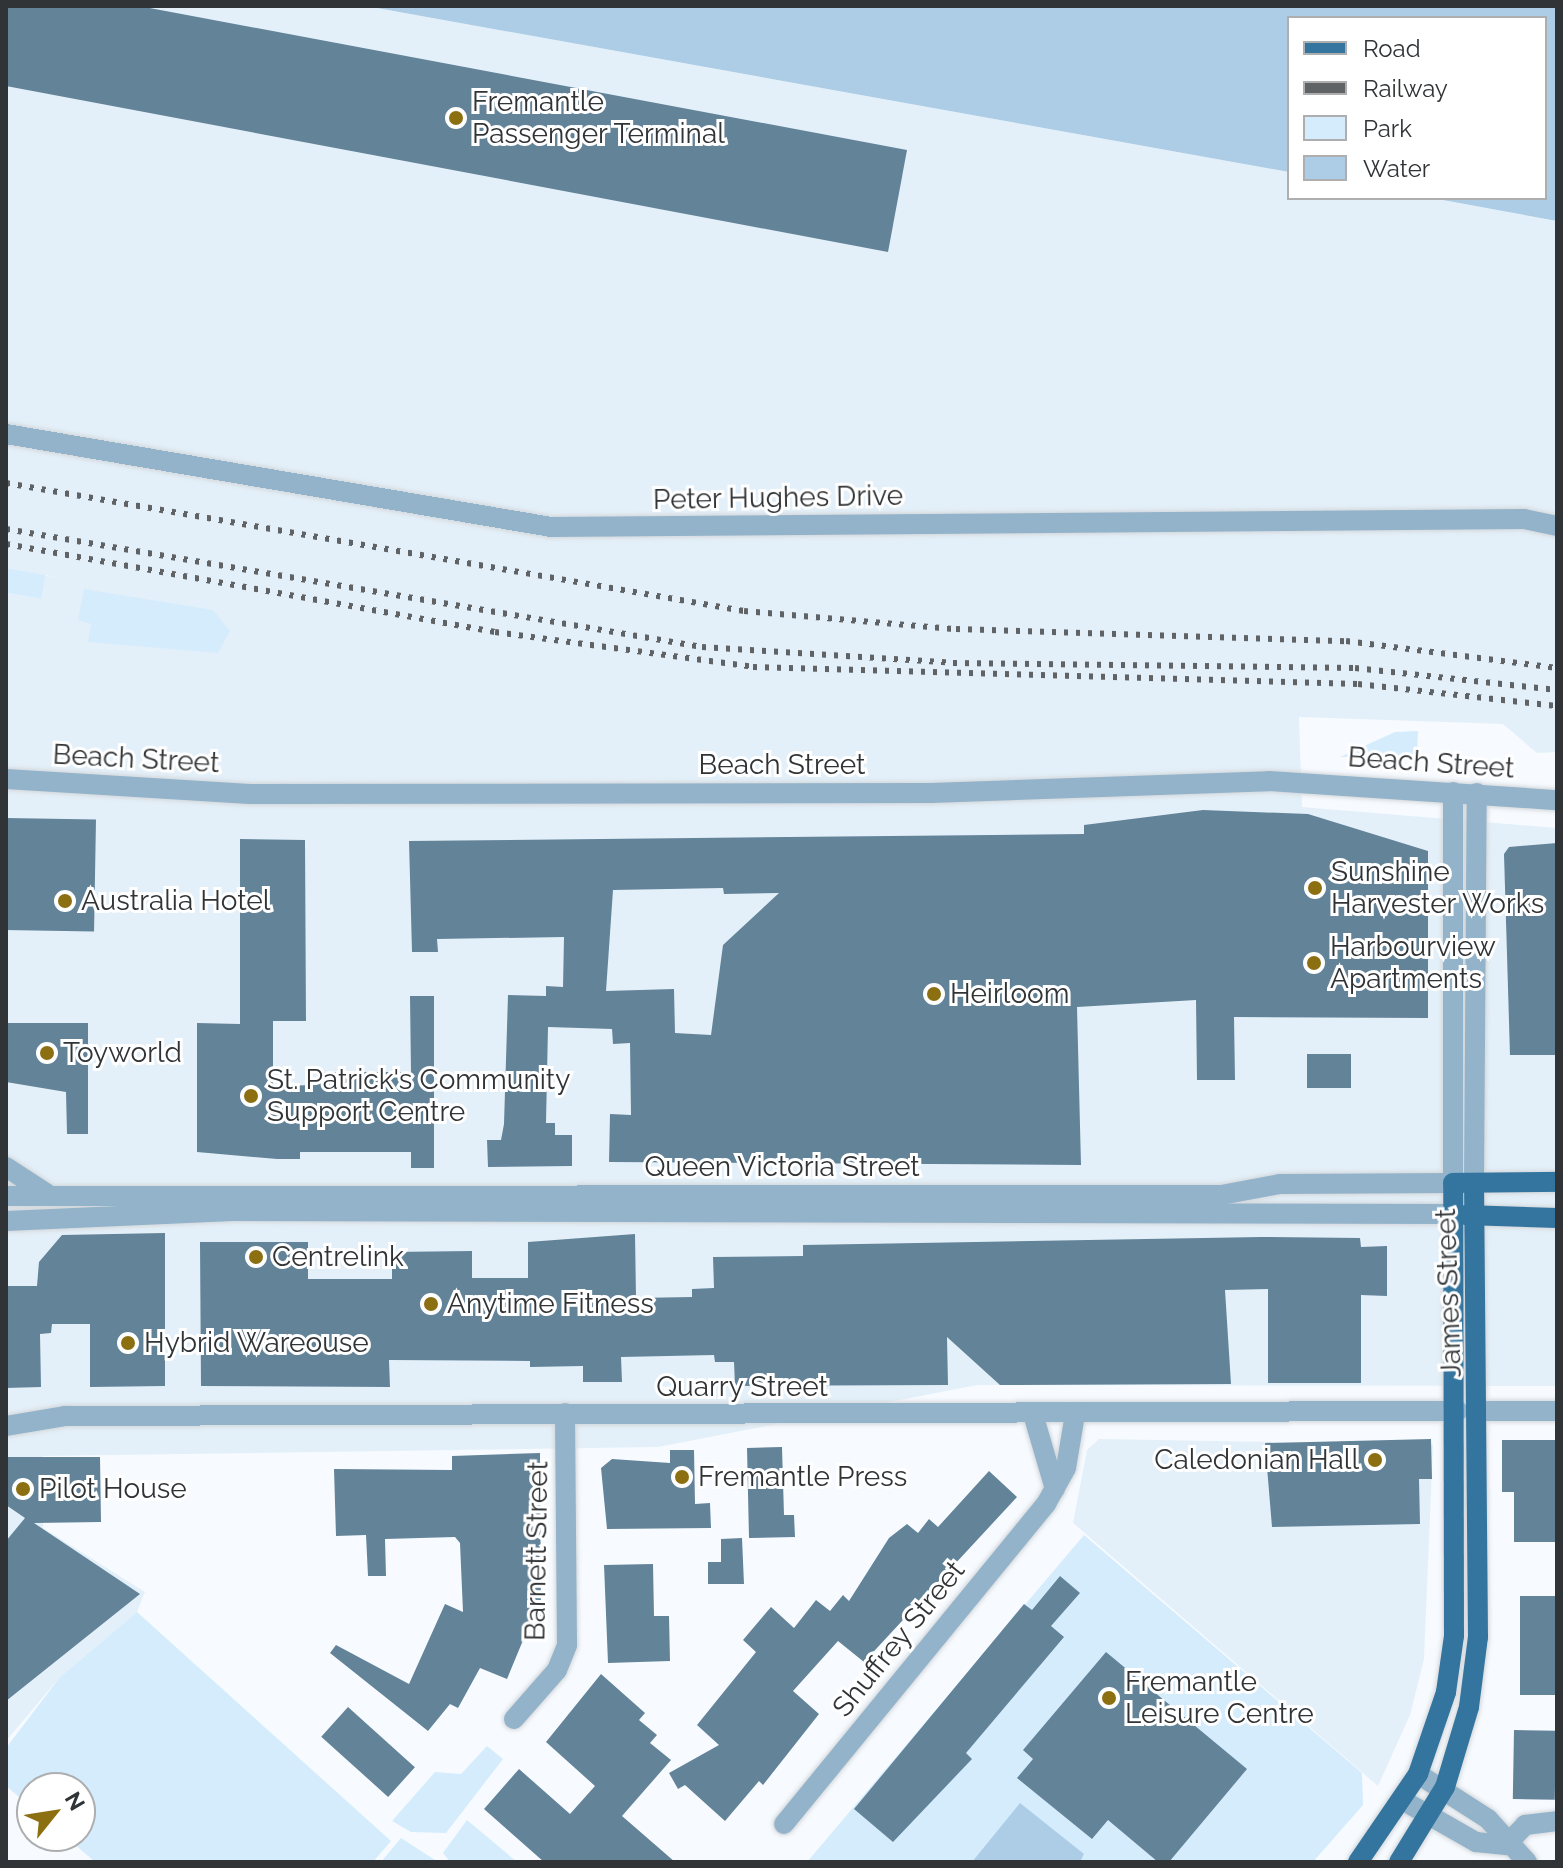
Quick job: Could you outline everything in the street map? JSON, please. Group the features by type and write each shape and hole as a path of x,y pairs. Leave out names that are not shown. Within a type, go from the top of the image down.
{"main road":[{"name":"Queen Victoria Street","path":"1453,1183 1557,1182"},
{"name":"James Street","path":"1358,1862 1404,1801 1418,1774 1446,1692 1454,1636 1458,1411 1453,1183"},
{"name":"James Street","path":"1399,1862 1445,1787 1469,1707 1478,1637 1480,1411 1474,1183"},
{"name":"Queen Victoria Street","path":"1454,1214 1557,1218"}],"street":[{"name":"Peter Hughes Drive","path":"6,434 551,527 1524,519 1557,526"},
{"name":"Beach Street","path":"6,779 250,794 931,793 1254,781 1557,800"},
{"name":"James Street","path":"1453,792 1453,1183"},
{"name":"James Street","path":"1474,1183 1477,793"},
{"path":"6,1167 46,1193"},
{"name":"Queen Victoria Street","path":"6,1196 46,1193 1221,1195 1280,1184 1453,1183"},
{"name":"Queen Victoria Street","path":"6,1221 233,1211 1454,1214"},
{"name":"Quarry Street","path":"6,1409 26,1418"},
{"name":"Quarry Street","path":"6,1426 26,1418 1458,1411"},
{"path":"1480,1411 1557,1411"},
{"name":"Barnett Street","path":"514,1719 557,1670 567,1645 565,1413"},
{"path":"1033,1414 1055,1489"},
{"name":"Shuffrey Street","path":"784,1824 1055,1489 1066,1468 1075,1414"},
{"path":"1418,1774 1445,1787 1488,1819 1506,1845 1527,1862"},
{"path":"1404,1801 1476,1842 1506,1845"},
{"path":"1506,1845 1525,1825 1557,1821"}],"shaded area":[{"path":"6,6 366,6 1287,172 1287,200 1443,200 1557,221 1557,752 1537,753 1503,724 1299,717 1302,807 1557,828 1557,1386 977,1385 658,1447 43,1456 43,1528 145,1592 137,1612 60,1677 6,1741 6,571 55,577 6,568"},
{"path":"1099,1439 1433,1445 1424,1659 1410,1715 1378,1786 1073,1523 1087,1450"}],"green space":[{"path":"6,568 45,575 41,599 6,592"},
{"path":"84,589 213,610 230,631 218,653 88,642 91,624 78,620"},
{"path":"1418,731 1417,755 1340,757 1395,732"},
{"name":"Fremantle Leisure Centre","path":"1084,1535 1362,1773 1363,1805 1313,1862 807,1862"},
{"path":"137,1612 391,1841 373,1862 95,1862 83,1852 96,1852 96,1772 16,1772 16,1794 6,1786 6,1748 60,1677"},
{"path":"487,1746 503,1759 446,1833 411,1832 392,1821 435,1772 461,1774"},
{"path":"467,1820 517,1862 450,1862 443,1853"},
{"path":"401,1838 438,1862 381,1862"}],"water":[{"path":"366,6 1557,6 1557,221 1443,200 1547,200 1547,16 1287,16 1287,172"},
{"path":"1020,1803 1084,1854 1080,1862 972,1862"}],"building":[{"name":"Fremantle Passenger Terminal","path":"6,6 139,6 907,150 888,252 6,86"},
{"path":"1203,810 1308,814 1428,851 1428,1018 1234,1017 1235,1080 1197,1080 1196,1000 1077,1007 1081,1165 609,1162 610,1114 631,1115 630,1043 613,1044 612,1029 548,1027 546,1123 555,1123 555,1135 572,1135 572,1166 488,1167 487,1140 501,1140 504,1124 508,995 546,996 546,986 563,987 564,937 437,939 438,952 412,952 409,841 1084,834 1084,825","holes":["723,888 724,894 779,893 723,945 711,1035 675,1033 674,989 606,991 613,890"]},
{"name":"Australia Hotel","path":"6,818 96,820 94,932 6,930"},
{"path":"240,839 305,840 306,1021 273,1021 273,1086 317,1085 317,1072 411,1072 410,996 434,996 434,1168 411,1168 411,1152 300,1152 300,1159 277,1159 197,1152 197,1023 240,1024"},
{"path":"1557,843 1557,1055 1510,1055 1504,854 1509,847"},
{"name":"Toyworld","path":"6,1023 88,1023 88,1134 67,1134 66,1092 6,1082"},
{"path":"1307,1054 1351,1054 1351,1088 1307,1088"},
{"path":"165,1233 165,1386 90,1387 90,1324 52,1324 51,1333 40,1334 41,1387 6,1388 6,1286 37,1286 39,1262 62,1235"},
{"path":"635,1234 636,1298 692,1297 692,1289 714,1288 713,1257 803,1256 803,1245 1261,1237 1360,1238 1361,1247 1387,1246 1387,1296 1361,1295 1361,1383 1268,1383 1268,1289 1225,1290 1231,1384 1000,1385 947,1337 948,1385 735,1386 734,1362 715,1362 714,1355 621,1357 622,1382 583,1382 583,1366 530,1367 530,1361 389,1360 390,1387 201,1386 200,1242 308,1242 308,1279 392,1279 392,1252 472,1251 472,1278 528,1278 528,1242"},
{"path":"1431,1439 1432,1479 1419,1479 1420,1524 1272,1527 1265,1443"},
{"path":"1502,1440 1557,1440 1557,1542 1514,1542 1514,1492 1502,1492"},
{"path":"782,1447 784,1515 794,1515 795,1537 749,1538 747,1448"},
{"path":"670,1450 694,1450 695,1504 710,1503 711,1528 607,1529 601,1468 612,1459 670,1463"},
{"path":"540,1453 541,1621 531,1621 507,1679 480,1668 458,1708 450,1704 428,1731 330,1653 336,1645 409,1684 445,1604 463,1612 460,1543 455,1537 385,1539 386,1576 368,1576 366,1535 336,1536 334,1469 452,1470 452,1456"},
{"path":"6,1457 100,1457 101,1522 34,1523 140,1594 6,1701 6,1541 25,1518 6,1505"},
{"path":"989,1471 1017,1497 864,1662 838,1641 793,1691 819,1714 763,1785 759,1781 725,1821 685,1785 678,1789 669,1773 719,1745 697,1725 756,1652 743,1640 771,1607 794,1628 816,1600 830,1611 843,1595 849,1601 889,1538 907,1524 918,1533 929,1519 938,1527"},
{"path":"742,1538 744,1584 708,1584 708,1562 721,1562 721,1539"},
{"path":"653,1564 654,1616 669,1616 670,1661 608,1663 604,1565"},
{"path":"1060,1576 1080,1593 1051,1626 1064,1637 966,1753 972,1759 893,1842 854,1809 1024,1604 1032,1610"},
{"path":"1520,1596 1557,1596 1557,1695 1520,1695"},
{"path":"1106,1652 1247,1769 1169,1862 1158,1862 1108,1820 1092,1839 1017,1778 1033,1759 1023,1750"},
{"path":"601,1674 645,1713 639,1720 657,1735 650,1743 671,1760 622,1816 675,1862 544,1862 484,1809 519,1769 570,1814 595,1786 546,1742"},
{"path":"348,1707 415,1767 388,1797 321,1737"},
{"path":"1514,1730 1556,1731 1555,1800 1513,1799"}],"railway":[{"path":"6,483 744,611 956,629 1346,641 1557,668"},
{"path":"6,529 702,647 953,663 1355,668 1557,690"},
{"path":"6,544 495,632 753,667 1358,684 1557,706"}],"place":[{"name":"Fremantle Passenger Terminal","path":"456,118"},
{"name":"Sunshine Harvester Works","path":"1315,888"},
{"name":"Australia Hotel","path":"65,901"},
{"name":"Harbourview Apartments","path":"1314,963"},
{"name":"Heirloom","path":"934,994"},
{"name":"Toyworld","path":"47,1053"},
{"name":"St. Patrick's Community Support Centre","path":"251,1096"},
{"name":"Centrelink","path":"256,1257"},
{"name":"Anytime Fitness","path":"431,1304"},
{"name":"Hybrid Wareouse","path":"128,1343"},
{"name":"Caledonian Hall","path":"1375,1460"},
{"name":"Fremantle Press","path":"682,1477"},
{"name":"Pilot House","path":"23,1489"},
{"name":"Fremantle Leisure Centre","path":"1109,1698"}]}
